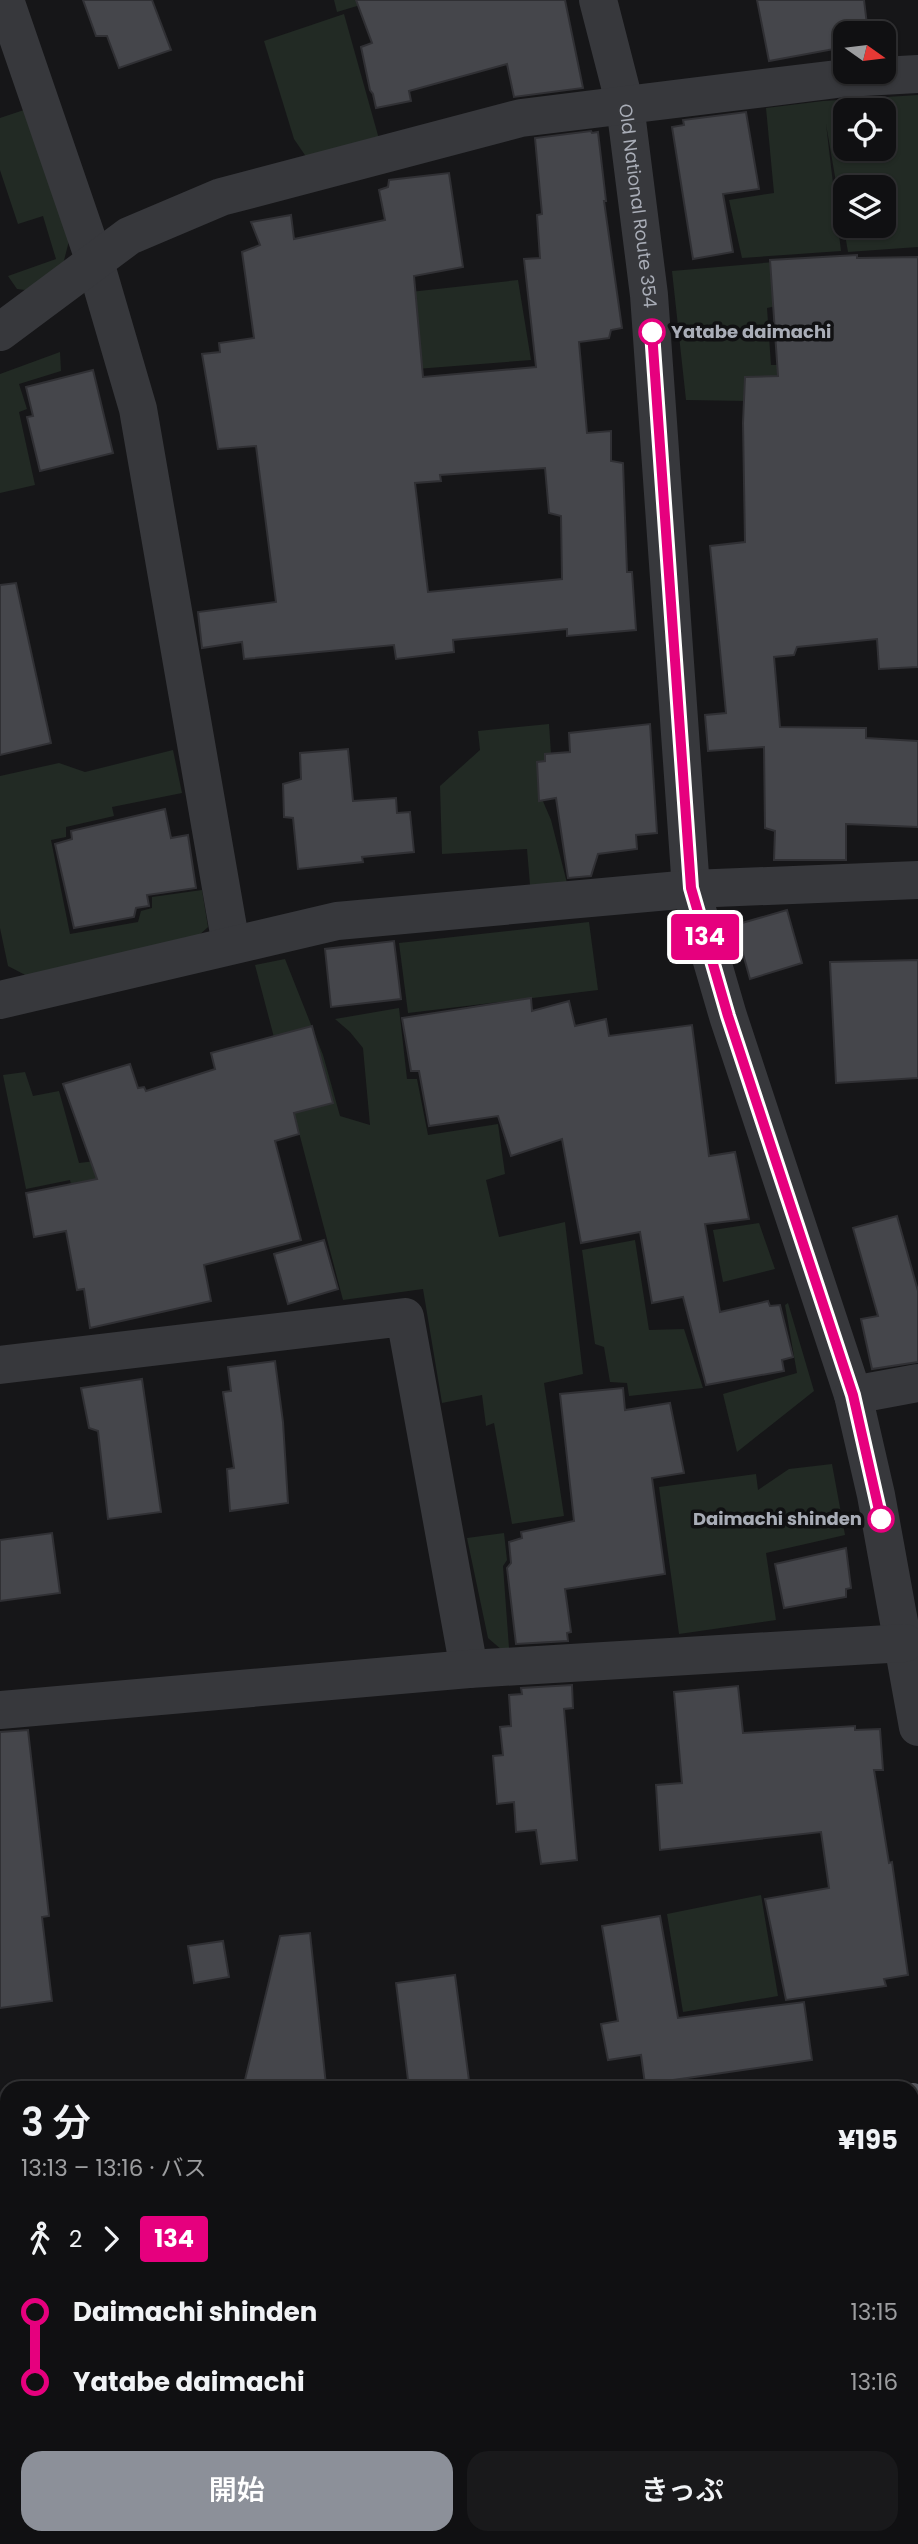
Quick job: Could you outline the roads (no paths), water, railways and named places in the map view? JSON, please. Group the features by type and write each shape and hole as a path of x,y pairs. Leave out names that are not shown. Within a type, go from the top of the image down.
{"street":[{"path":"5,0 95,262 138,409 231,945"},
{"name":"Old National Route 354","path":"598,0 625,105 649,295 691,888 728,1016 853,1395 876,1494 905,1643 918,1727"},
{"path":"0,332 129,236 221,197 521,118 845,78 918,74"},
{"path":"0,1000 337,921 691,888 918,880"},
{"path":"0,1365 405,1317 469,1670"},
{"path":"853,1395 918,1383"},
{"path":"0,1710 469,1670 905,1643"}],"place":[{"name":"Yatabe daimachi","path":"652,332"},
{"name":"Daimachi shinden","path":"881,1519"}]}
